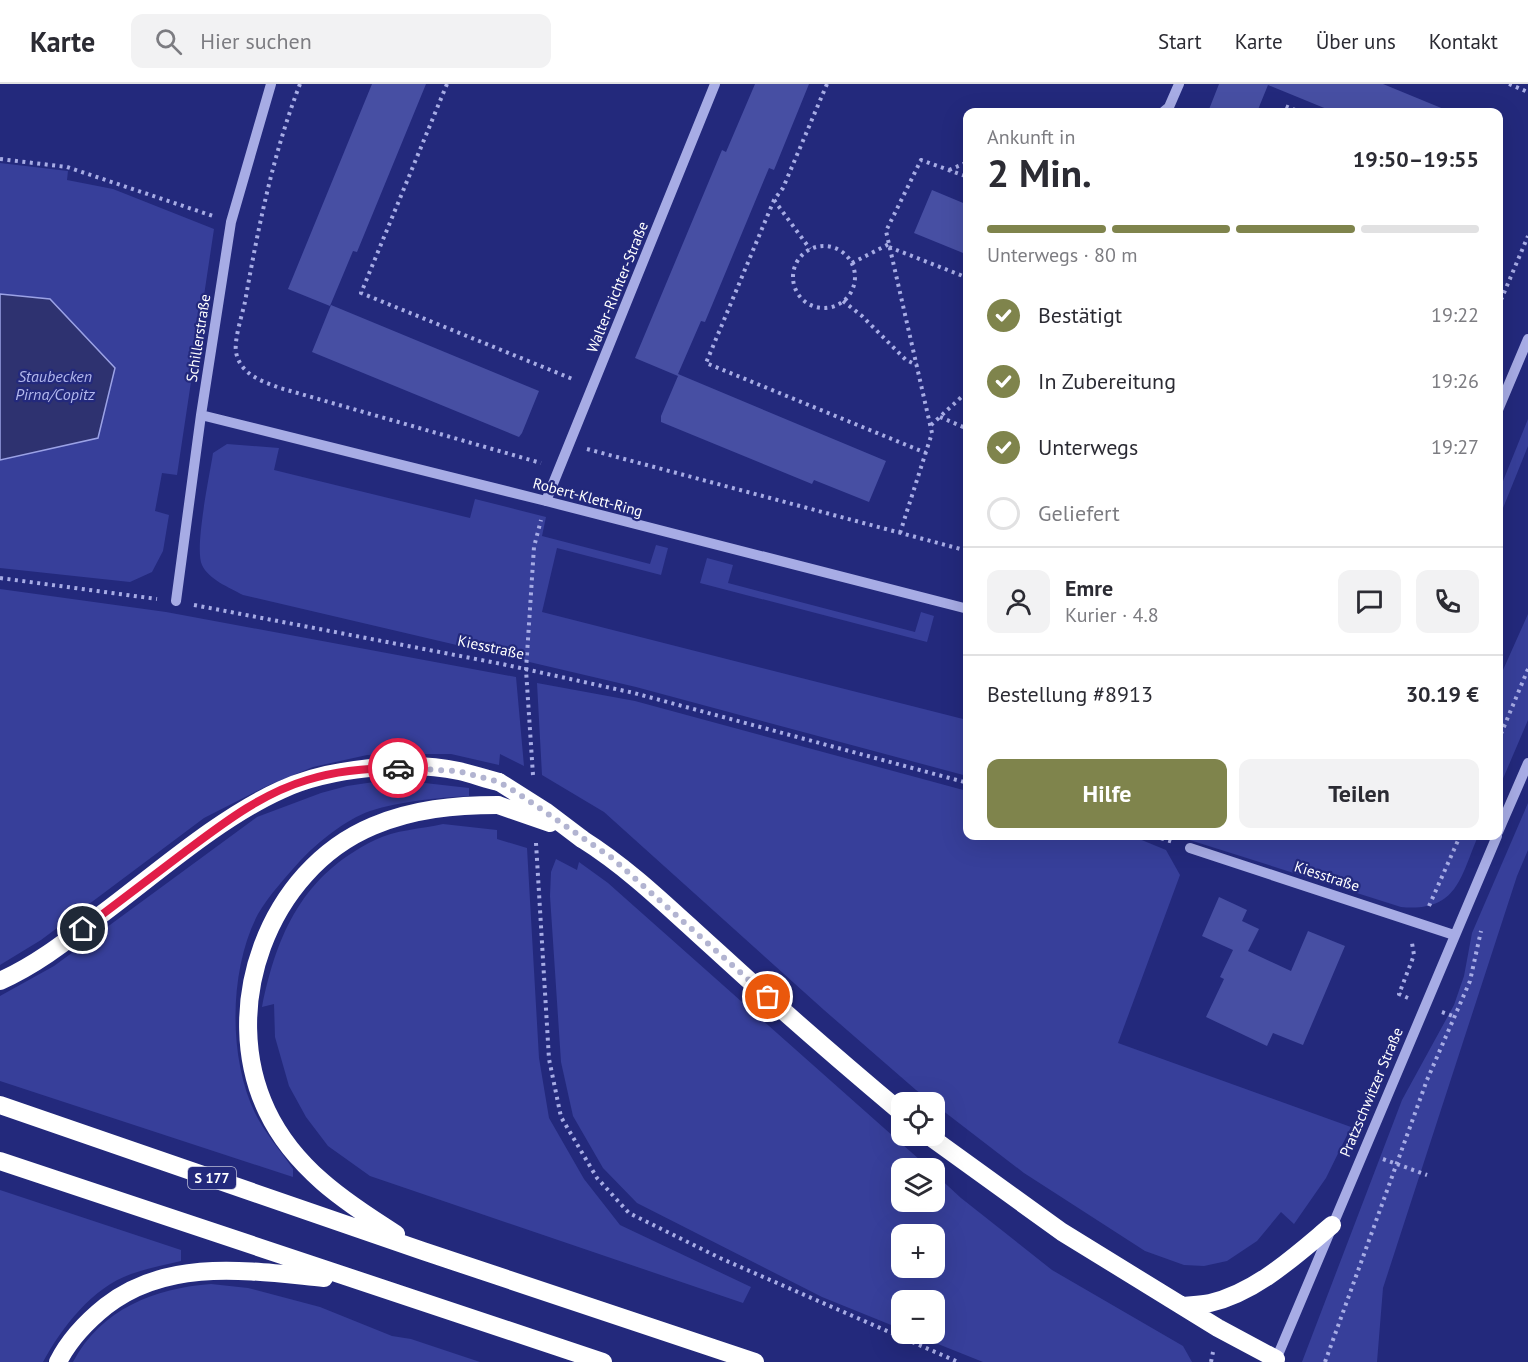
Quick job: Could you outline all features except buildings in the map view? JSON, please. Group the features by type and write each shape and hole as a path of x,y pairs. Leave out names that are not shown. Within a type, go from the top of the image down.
{"highway":[{"path":"0,981 46,957 213,831 246,808 281,790 308,779 370,768 458,771 499,782 612,858 891,1103"},
{"path":"423,1251 351,1206 323,1185 298,1158 267,1112 256,1082 250,1051 248,1018 252,984 259,955 281,907 298,882 346,841 371,826 402,815 458,806 498,805 543,820 582,838"},
{"name":"S 177","path":"0,1105 423,1251 755,1362"},
{"path":"943,1146 1062,1232 1275,1361"},
{"path":"0,1161 603,1362"},
{"path":"1182,1306 1210,1303 1245,1288 1269,1275 1332,1225"},
{"path":"58,1362 72,1339 90,1318 136,1287 162,1277 188,1272 234,1270 355,1281"}],"street":[{"name":"Schillerstraße","path":"176,601 201,415 231,222 271,84"},
{"name":"Walter-Richter-Straße","path":"546,501 715,84"},
{"path":"1169,108 1179,84"},
{"path":"1503,398 1528,339"},
{"name":"Robert-Klett-Ring","path":"201,415 963,608"},
{"name":"Pratzschwitzer Straße","path":"1503,822 1528,763"},
{"name":"Pratzschwitzer Straße","path":"1275,1361 1495,840"},
{"name":"Kiesstraße","path":"1190,848 1454,935"}],"path":[{"path":"300,84 286,122 257,236 236,351 244,369 259,380 280,388 559,468"},
{"path":"447,84 361,293 592,387"},
{"path":"827,84 783,188 774,200 706,363 926,453"},
{"path":"1509,84 1528,92"},
{"path":"0,159 67,167 231,222"},
{"path":"900,534 932,433 886,231 921,160 963,175"},
{"path":"948,170 963,164"},
{"path":"774,200 810,249"},
{"path":"1503,295 1528,236"},
{"path":"819,246 839,249 852,263 855,274 854,284 843,301 824,308 814,306 798,293 794,284 794,274 801,256 810,249 819,246"},
{"path":"852,263 889,246 963,276"},
{"path":"843,301 862,316 906,360 917,365"},
{"path":"931,426 963,396"},
{"path":"940,417 963,427"},
{"path":"568,444 963,550"},
{"path":"533,782 526,670 534,548 546,501"},
{"name":"Kiesstraße","path":"0,578 176,601 526,670 634,693 963,782"},
{"path":"1503,729 1528,669"},
{"path":"536,839 549,1059 561,1117 597,1178 629,1214 720,1258 958,1362"},
{"path":"1325,1362 1427,1080 1470,981 1481,930"},
{"path":"1363,1151 1427,1175"}],"shaded area":[{"path":"0,163 68,171 67,180 113,189 214,229 177,475 162,473 155,511 169,515 163,551 152,572 130,582 0,568 0,460 5,460 50,299 0,294"},
{"path":"1528,419 1528,446 1503,508 1503,481"},
{"path":"227,444 279,448 274,470 470,518 475,499 546,517 542,536 650,564 656,545 668,548 661,575 557,548 542,612 963,719 963,775 636,687 243,595 209,575 202,565 200,556 201,528 213,453"},
{"path":"707,558 733,565 728,583 915,632 921,612 934,616 927,642 700,583"},
{"path":"0,589 166,612 516,677 524,766 500,754 499,765 451,754 397,754 367,755 313,767 269,785 204,818 41,940 0,965"},
{"path":"1528,614 1528,720 1503,779 1503,670"},
{"path":"537,683 635,701 963,790 963,840 1142,840 1166,850 1180,875 1118,1043 1351,1127 1326,1178 1294,1224 1281,1212 1257,1241 1227,1261 1204,1266 1184,1265 1145,1251 1024,1173 945,1112 945,1092 919,1092 916,1090 604,812 542,775"},
{"path":"407,781 469,788 469,796 394,805 370,811 342,826 307,854 278,886 258,914 248,936 237,986 236,1040 240,1066 246,1091 255,1113 293,1169 293,1177 0,1081 0,996 54,966 257,817 321,793 347,786"},
{"path":"1528,803 1528,850 1517,876 1383,1288 1377,1362 1302,1362 1402,1100 1454,1005 1464,976 1472,933"},
{"path":"443,824 497,830 497,839 527,848 539,1058 549,1118 584,1179 620,1225 751,1287 743,1303 370,1176 328,1146 306,1117 289,1086 275,1037 274,1004 262,1007 268,980 285,931 297,909 312,889 329,870 350,854 391,834"},
{"path":"1190,840 1476,840 1460,879 1454,890 1445,898 1434,904 1420,907 1401,907"},
{"path":"556,859 577,870 579,862 608,883 891,1134 891,1146 904,1146 918,1158 891,1158 891,1212 945,1212 945,1183 1052,1270 1183,1346 1192,1362 983,1362 938,1344 945,1344 945,1290 891,1290 891,1325 822,1297 637,1203 603,1168 573,1116 561,1062 550,896 551,872"},
{"path":"0,1190 181,1250 181,1261 131,1274 103,1289 69,1322 43,1362 0,1362"},
{"path":"211,1284 248,1288 320,1307 392,1336 411,1339 480,1362 73,1362 98,1328 114,1315 150,1296 190,1286"}],"water":[{"name":"Staubecken Pirna/Copitz","path":"0,294 50,299 115,368 98,438 0,460"}],"way so far":[{"path":"398,768 458,771 499,782 519,794 612,858 639,880 768,997"}],"route":[{"path":"83,929 213,831 246,808 281,790 308,779 342,772 370,768 398,768"}]}
